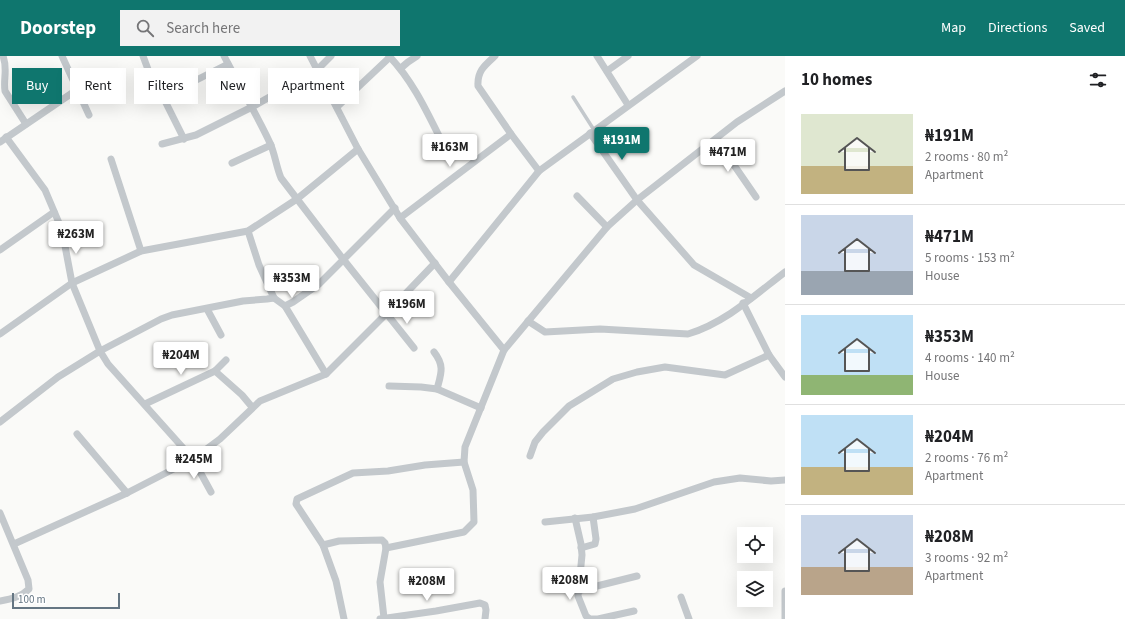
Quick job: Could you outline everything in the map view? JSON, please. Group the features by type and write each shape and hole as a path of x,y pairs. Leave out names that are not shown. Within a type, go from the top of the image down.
{"street":[{"path":"3,56 6,64 5,91 26,124"},
{"path":"143,56 148,68"},
{"path":"224,56 271,145 276,168 281,178 343,260 414,348"},
{"path":"310,56 316,68"},
{"path":"319,68 331,56"},
{"path":"401,68 417,56"},
{"path":"495,56 480,72 478,86 539,171"},
{"path":"597,56 628,105"},
{"path":"607,71 628,56"},
{"path":"449,282 539,171 697,56"},
{"path":"64,57 70,71"},
{"path":"337,107 390,57 401,68 416,91 442,142"},
{"path":"198,79 228,64"},
{"path":"386,548 464,532 469,528 474,522 474,504 473,490 464,462 465,447 504,350 607,226 637,200 737,122 785,91"},
{"path":"70,94 3,140 45,190 62,230 72,283 100,350 108,364 193,459 211,492"},
{"path":"162,144 196,136 268,98"},
{"path":"84,104 89,115"},
{"path":"166,104 184,139"},
{"path":"335,104 358,149 400,218 504,350"},
{"path":"592,132 637,200 694,265 751,298"},
{"path":"400,218 511,134"},
{"path":"716,139 756,197"},
{"path":"232,163 271,145"},
{"path":"0,334 72,283 141,251 248,231 297,199 358,149"},
{"path":"111,159 141,251"},
{"path":"577,196 607,226"},
{"path":"285,306 319,284 395,208"},
{"path":"0,250 54,212"},
{"path":"248,231 259,265 274,298 285,306 326,374"},
{"path":"14,544 49,530 66,520 127,493 193,459 220,440 252,407 265,398 326,374 434,263"},
{"path":"528,321 545,332 600,329 688,334 699,331 721,320 785,272"},
{"path":"0,422 58,376 100,350 161,319 172,315 243,301 267,300 274,298"},
{"path":"743,303 769,354 785,377"},
{"path":"207,309 221,335"},
{"path":"434,352 441,362 442,370 437,389"},
{"path":"530,456 535,442 569,406 612,379 637,372 665,367 724,375 769,354"},
{"path":"145,404 215,371 226,360"},
{"path":"215,371 242,395 252,407"},
{"path":"389,386 428,387 437,389 481,408"},
{"path":"77,434 127,493"},
{"path":"344,619 336,581 323,545 296,504 297,499 300,496 353,473 388,471 425,465 464,462"},
{"path":"545,522 593,517 635,508 714,482 740,478 771,481 785,480"},
{"path":"0,513 2,524 14,544 28,580 29,589 24,594 12,599 0,601"},
{"path":"581,548 595,544 596,539 593,517"},
{"path":"575,518 581,548 577,591 586,616 598,619 634,611"},
{"path":"323,545 338,541 382,540 385,543 386,548 380,582 382,618 436,611 480,603 485,605 485,619"},
{"path":"577,591 637,576"},
{"path":"784,619 785,591"},
{"path":"681,597 689,619"}],"lane":[{"path":"573,97 592,132"}]}
